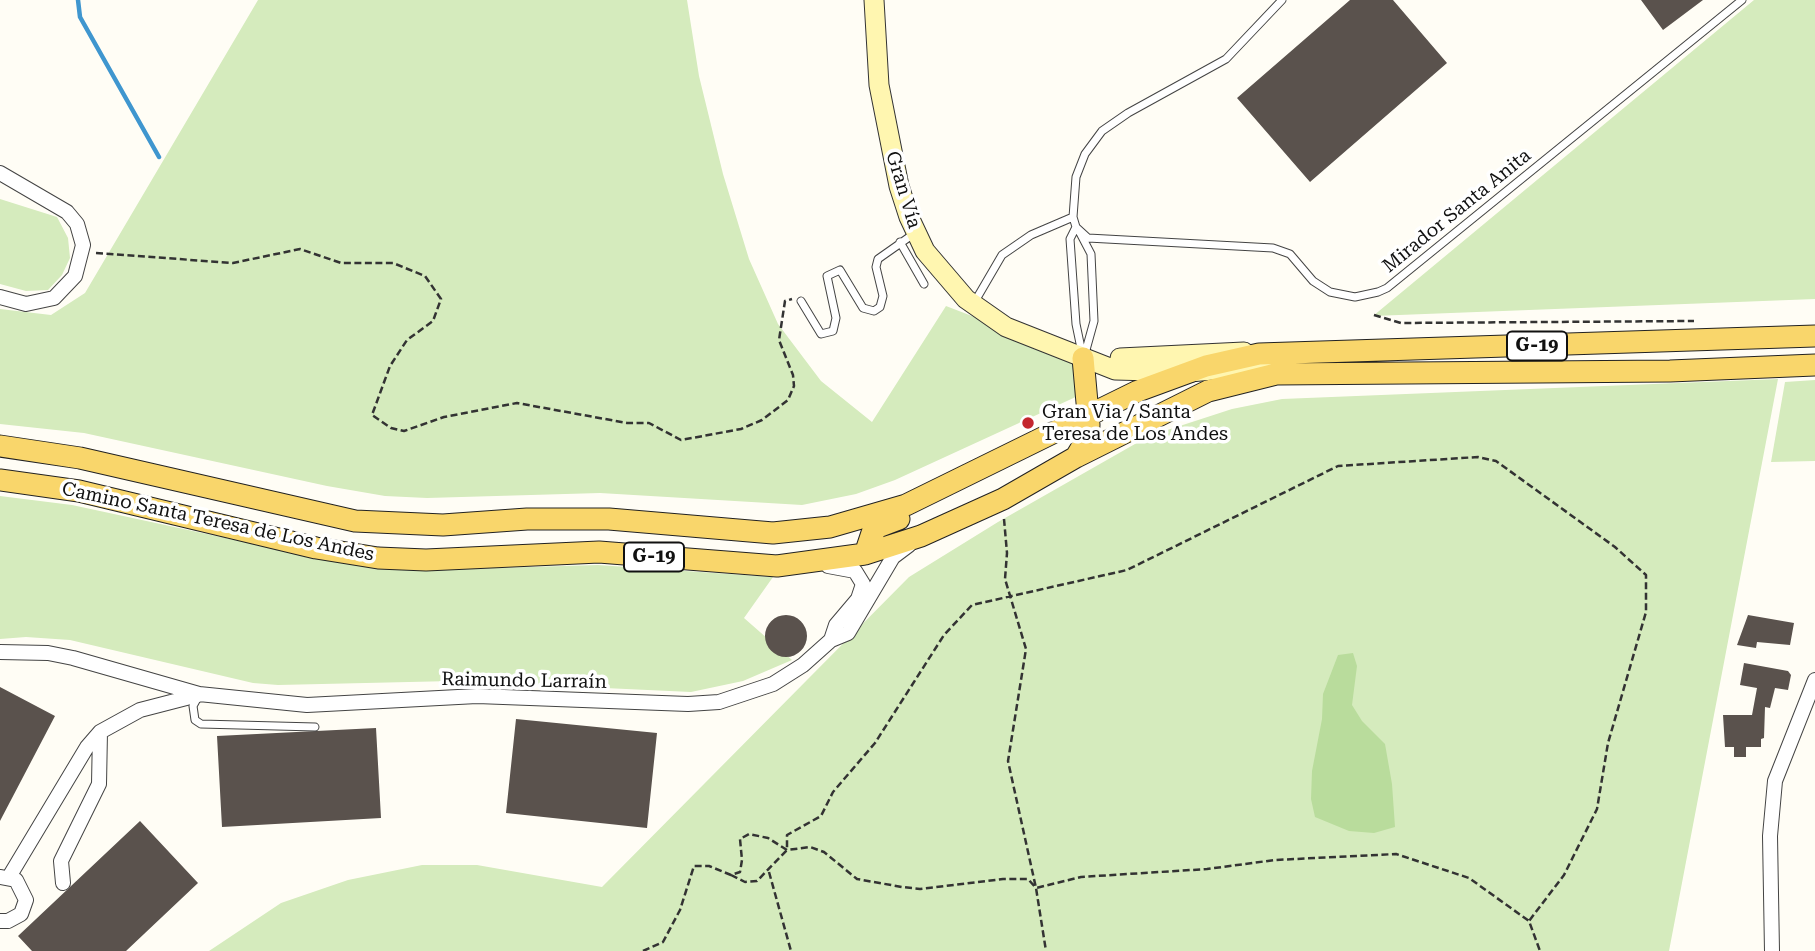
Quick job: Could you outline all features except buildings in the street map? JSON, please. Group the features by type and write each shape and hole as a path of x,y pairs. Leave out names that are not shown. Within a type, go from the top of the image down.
{"main road":[{"name":"Gran Vía","path":"874,0 875,47 884,122 908,237 972,304 1006,327 1115,370 1189,372 1225,369 1276,373"},
{"name":"G-19","path":"1259,354 1815,336"},
{"path":"1076,457 1088,437 1092,360 1191,354 1259,354"},
{"name":"Camino Santa Teresa de Los Andes","path":"0,446 80,458 355,521 443,525 541,519 609,519 774,533 830,527 881,514 929,495 1088,413 1189,372 1259,354"},
{"name":"G-19","path":"1276,373 1670,371 1815,365"},
{"name":"Camino Santa Teresa de Los Andes","path":"0,480 79,491 316,548 378,558 426,560 598,552 740,565 806,564 865,554 921,537 1003,499 1076,457 1208,391 1276,373"},
{"path":"865,554 868,541 878,527 964,492 1014,451"}],"street":[{"path":"0,173 67,212 80,231 82,252 75,276 54,298 26,304 0,297"},
{"name":"Raimundo Larraín","path":"0,652 47,653 73,658 199,694 307,705 477,696 688,704 719,702 773,684 803,665 831,640 848,632 893,556 921,537"},
{"name":"Raimundo Larraín","path":"831,640 836,625 866,586 865,554"},
{"path":"806,564 855,571 863,581 858,599"},
{"path":"1772,951 1770,836 1775,781 1815,680"},
{"name":"Raimundo Larraín","path":"5,877 87,747 100,732 140,710 199,694"},
{"path":"63,883 61,861 99,784 100,732"},
{"path":"0,921 15,918 24,907 25,892 16,880 5,877"}],"lane":[{"path":"1092,360 1094,321 1091,254 1073,217 1076,177 1085,154 1102,131 1128,113 1226,59 1282,0"},
{"name":"Mirador Santa Anita","path":"1076,227 1094,240 1282,250 1319,286 1342,295 1369,295 1387,288 1742,0"},
{"path":"972,304 1002,255 1031,235 1073,217"},
{"path":"1076,227 1070,239 1076,324 1092,360"},
{"path":"800,301 821,334 833,331 836,318 827,275 839,270 863,308 874,311 880,307 883,296 876,267 878,259 908,237 923,284"},
{"path":"199,694 193,706 195,720 201,724 315,727"}],"path":[{"path":"82,252 233,263 300,249 341,263 393,263 425,276 441,299 433,321 407,341 390,366 372,415 391,428 404,430 444,417 517,403 627,423 649,423 681,440 741,429 762,420 788,400 794,386 793,375 779,340 785,301 789,298 800,301"},
{"path":"1374,315 1401,323 1694,321"},
{"path":"643,951 663,942 680,910 694,866 709,866 745,882 757,881 769,872 787,850 787,835 821,816 833,792 875,743 944,635 972,606 1127,570 1338,466 1478,457 1496,461 1615,547 1646,575 1646,611 1608,743 1597,809 1564,875 1529,920"},
{"path":"1004,519 1007,553 1005,579 1026,649 1008,761 1036,888 1046,951"},
{"path":"731,875 740,872 743,860 740,839 749,834 768,838 787,850 810,847 824,852 857,878 902,887 919,889 1003,879 1028,879 1036,888"},
{"path":"1036,888 1081,877 1206,869 1275,860 1396,854 1469,878 1529,920 1540,951"},
{"path":"769,872 791,951"}],"green space":[{"path":"258,0 687,0 699,76 723,174 749,259 778,324 821,381 872,422 946,306 1078,357 1080,395 895,480 856,494 802,505 600,493 427,498 385,496 84,433 0,424 0,309 51,315 85,293"},
{"path":"1754,0 1815,0 1815,299 1373,316"},
{"path":"0,199 57,217 68,238 70,258 62,275 48,290 26,291 0,284"},
{"path":"1778,379 1669,951 209,951 281,903 348,880 422,865 477,865 602,887 909,577 998,522 1149,436 1232,409 1282,399"},
{"path":"1815,380 1815,461 1771,462 1785,382"},
{"path":"0,496 72,505 314,557 426,570 598,565 773,577 744,618 792,660 743,681 691,692 453,681 278,685 253,683 70,640 26,637 0,639"},
{"path":"1353,653 1357,666 1352,705 1362,721 1385,744 1392,784 1395,827 1374,833 1349,831 1315,817 1311,799 1312,771 1322,719 1323,694 1338,655"}],"waterway":[{"path":"78,0 80,17 159,157"}],"place":[{"name":"Gran Via / Santa Teresa de Los Andes","path":"1028,423"}]}
